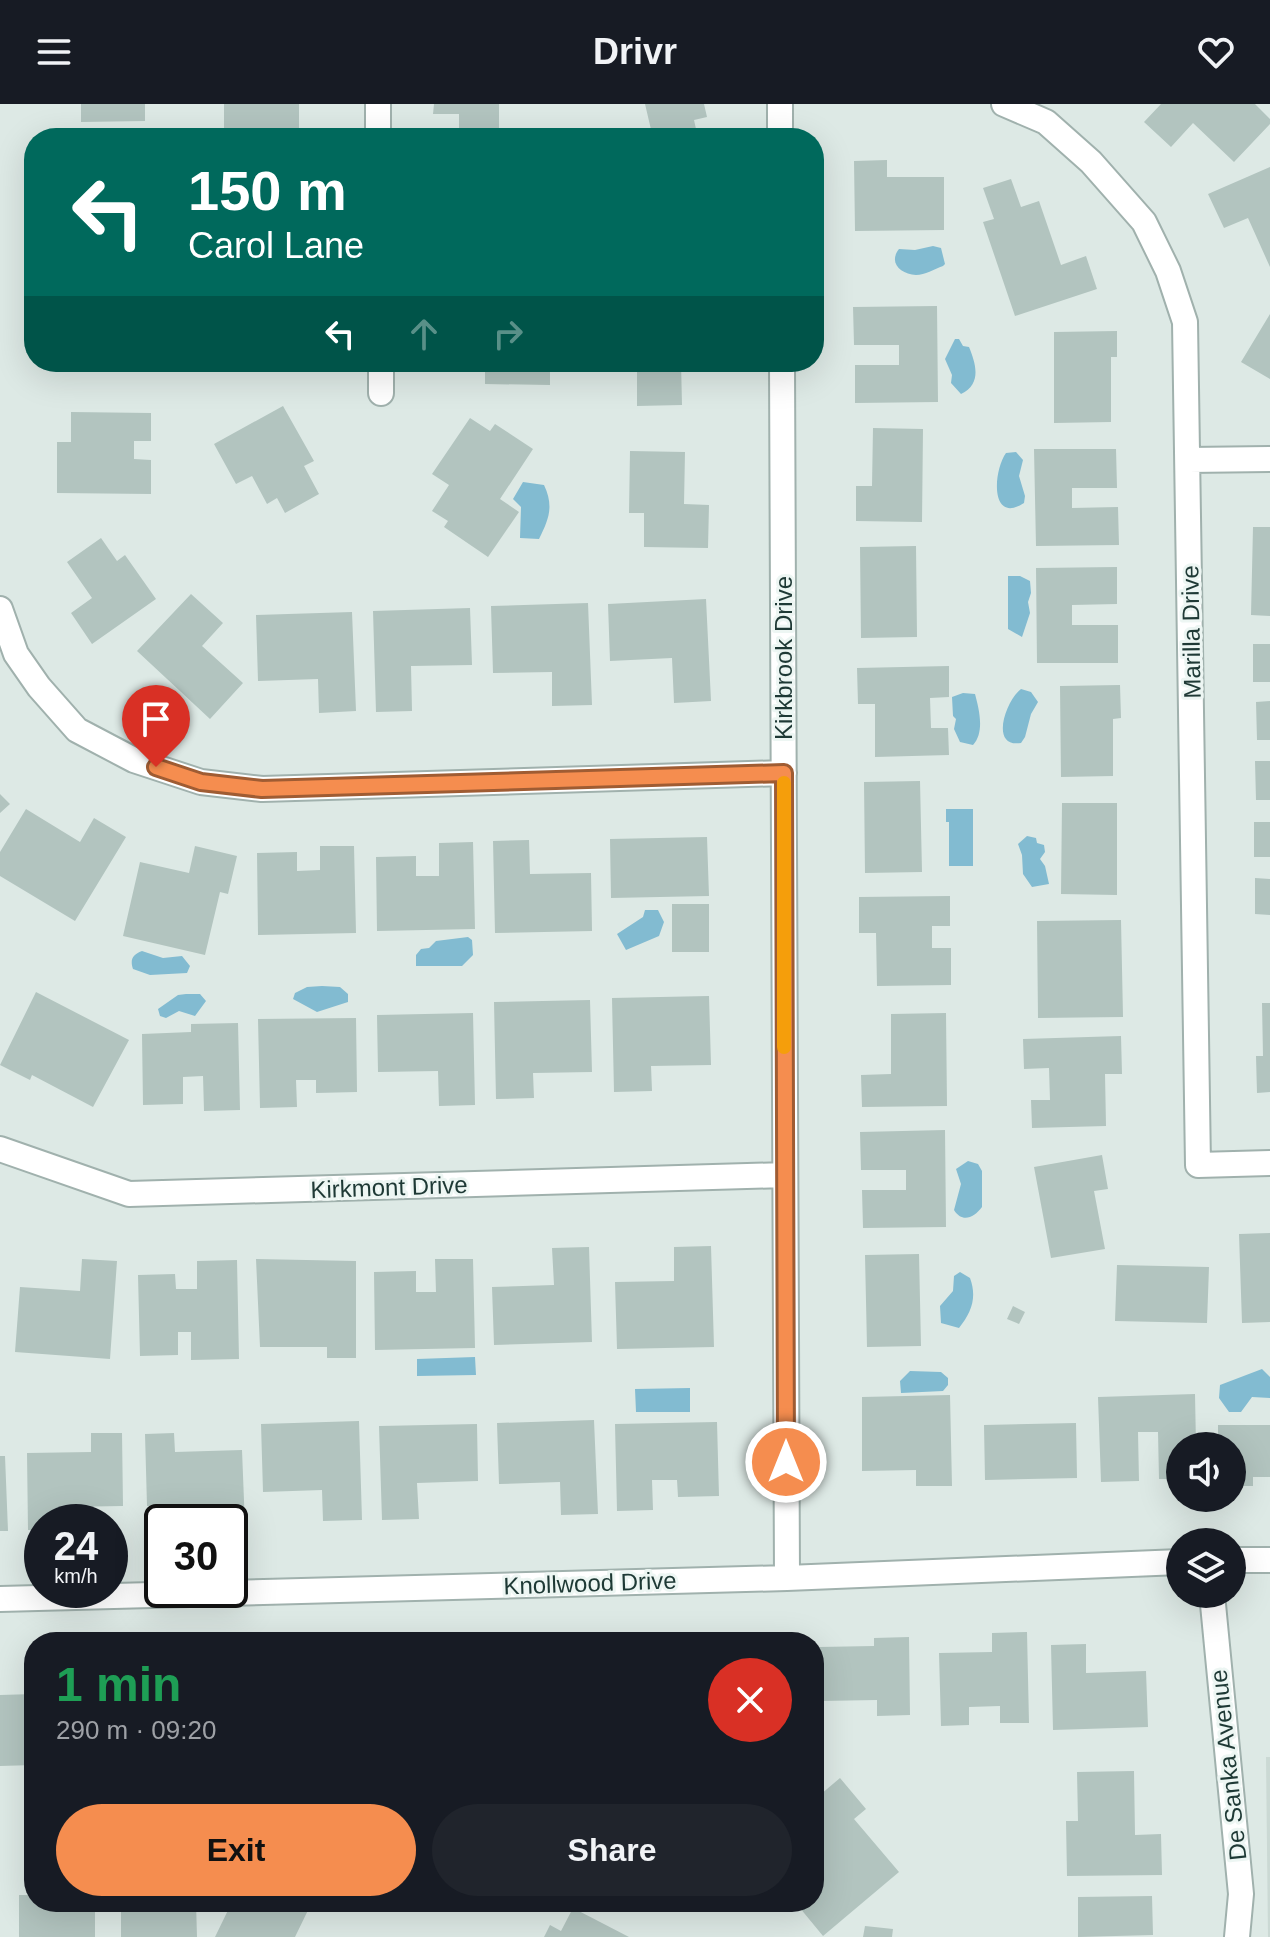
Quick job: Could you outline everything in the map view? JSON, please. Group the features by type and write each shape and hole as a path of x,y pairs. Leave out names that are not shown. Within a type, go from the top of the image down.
{"street":[{"path":"378,104 378,128"},
{"path":"780,104 780,128"},
{"name":"Marilla Drive","path":"1004,104 1046,122 1091,162 1144,222 1168,271 1185,322 1198,1165 1270,1163"},
{"path":"381,372 381,393"},
{"name":"Kirkbrook Drive","path":"782,372 787,1578"},
{"path":"1189,460 1270,459"},
{"path":"0,609 16,654 39,687 77,730 134,760 201,782 262,789 784,773"},
{"name":"Kirkmont Drive","path":"0,1149 129,1194 785,1175"},
{"path":"1246,1560 1270,1560"},
{"name":"Knollwood Drive","path":"0,1599 787,1578 1166,1563"},
{"name":"De Sanka Avenue","path":"1213,1608 1241,1894 1237,1937"}],"shaded area":[{"path":"1266,1757 1270,1757 1270,1937 1268,1937"}],"water":[{"path":"933,246 941,248 943,266 916,275 898,267 895,259 899,249 915,250"},
{"path":"955,339 969,347 976,373 972,385 961,394 951,383 952,375 945,359"},
{"path":"1016,452 1023,460 1019,476 1024,503 1013,508 1005,507 997,493 999,472 1006,453"},
{"path":"523,482 544,485 549,499 549,512 539,539 520,538 521,507 513,499"},
{"path":"1008,576 1020,576 1030,581 1030,613 1022,637 1008,629"},
{"path":"1021,689 1031,692 1038,702 1025,737 1021,743 1011,743 1005,738 1003,722 1010,703"},
{"path":"963,693 975,694 978,706 980,727 973,745 960,742 954,729 956,719 953,716 952,697"},
{"path":"946,809 973,809 973,866 949,866"},
{"path":"1027,836 1036,838 1037,843 1044,845 1045,852 1040,859 1049,884 1032,887 1023,874 1018,844"},
{"path":"645,910 658,910 664,922 659,936 626,950 617,934 643,917"},
{"path":"468,937 472,940 473,955 462,966 416,966 416,955 421,949 429,948 436,941"},
{"path":"142,951 163,958 182,956 190,966 187,973 150,975 133,969 133,958"},
{"path":"307,987 340,987 348,994 348,1002 317,1012 293,999 295,993"},
{"path":"200,994 206,1001 195,1016 179,1011 166,1018 160,1016 158,1009 178,995"},
{"path":"968,1161 978,1164 982,1171 982,1207 972,1216 964,1218 954,1210 961,1184 956,1169"},
{"path":"960,1272 970,1278 973,1298 959,1328 941,1323 940,1306 953,1291 954,1276"},
{"path":"475,1357 476,1375 417,1376 417,1359"},
{"path":"1262,1369 1270,1377 1270,1398 1252,1397 1241,1412 1229,1412 1219,1398 1220,1385"},
{"path":"910,1371 941,1372 948,1378 948,1385 943,1391 901,1393 900,1381"},
{"path":"690,1388 690,1412 636,1412 635,1389"}],"building":[{"path":"81,104 145,104 145,121 81,122"},
{"path":"224,104 299,104 299,128 224,128"},
{"path":"434,104 499,104 499,128 459,128 459,114 433,114"},
{"path":"645,104 704,104 707,117 694,120 696,128 651,128"},
{"path":"1161,104 1255,104 1270,119 1270,124 1234,162 1193,123 1171,147 1144,122"},
{"path":"887,160 887,177 944,177 944,230 855,231 854,161"},
{"path":"1270,167 1270,267 1248,218 1224,228 1208,194"},
{"path":"1011,179 1021,207 1039,201 1061,265 1086,256 1097,289 1015,316 983,222 994,219 983,188"},
{"path":"937,306 938,402 855,403 855,365 899,365 899,345 854,345 853,307"},
{"path":"1270,314 1270,379 1241,362"},
{"path":"1117,331 1117,357 1111,357 1111,422 1054,423 1054,332"},
{"path":"485,372 550,372 550,385 485,384"},
{"path":"637,372 681,372 682,405 637,406"},
{"path":"283,406 314,461 304,466 319,494 285,513 277,498 267,504 252,476 236,484 214,444"},
{"path":"71,412 151,413 151,441 134,441 134,459 151,460 151,494 57,493 57,442 71,442"},
{"path":"470,418 490,431 495,424 533,449 500,499 519,512 488,557 444,527 448,521 432,511 449,485 432,474"},
{"path":"873,428 923,429 922,522 856,521 856,486 872,486"},
{"path":"1034,449 1116,449 1117,488 1072,488 1072,508 1118,507 1119,545 1036,546"},
{"path":"630,451 685,452 684,504 709,505 708,548 644,547 644,513 629,513"},
{"path":"1253,527 1270,527 1270,616 1251,615"},
{"path":"101,538 117,561 125,555 156,599 92,644 71,613 92,598 67,562"},
{"path":"916,546 917,637 861,638 860,547"},
{"path":"1117,567 1117,604 1072,605 1072,625 1118,625 1118,663 1037,663 1036,568"},
{"path":"191,594 223,623 202,646 243,683 210,719 137,651"},
{"path":"706,599 711,701 674,703 672,658 610,661 608,604"},
{"path":"588,603 592,705 552,706 552,672 493,673 491,606"},
{"path":"470,608 472,665 411,666 412,711 376,712 373,611"},
{"path":"352,612 356,711 319,713 318,679 258,681 256,615"},
{"path":"1253,644 1270,644 1270,682 1253,682"},
{"path":"949,666 949,697 930,698 931,728 948,728 949,755 875,757 875,704 858,704 857,668"},
{"path":"1120,685 1121,718 1113,719 1113,776 1061,777 1060,686"},
{"path":"1270,701 1270,740 1257,740 1256,702"},
{"path":"1255,761 1270,761 1270,800 1256,800"},
{"path":"920,781 922,872 865,873 864,782"},
{"path":"0,794 10,804 0,813"},
{"path":"1062,803 1117,803 1117,895 1061,894"},
{"path":"26,809 80,842 94,818 126,837 75,921 0,876 0,852"},
{"path":"1254,822 1270,822 1270,857 1254,857"},
{"path":"707,837 709,896 611,898 610,839"},
{"path":"529,840 530,874 591,873 592,931 495,933 493,841"},
{"path":"473,842 475,929 377,931 376,857 416,856 416,876 439,876 439,843"},
{"path":"195,846 237,856 228,894 220,892 205,955 123,936 140,862 189,873"},
{"path":"320,846 354,846 356,933 258,935 257,853 297,852 297,871 320,870"},
{"path":"1255,878 1270,879 1270,915 1255,914"},
{"path":"950,896 950,926 932,926 932,948 951,948 951,985 877,986 876,933 859,933 859,897"},
{"path":"672,904 709,904 709,952 672,952"},
{"path":"1121,920 1123,1017 1038,1018 1037,921"},
{"path":"36,992 129,1040 93,1107 32,1075 30,1080 0,1065"},
{"path":"709,996 711,1065 651,1066 652,1091 614,1092 612,998"},
{"path":"590,1000 592,1072 533,1073 534,1098 496,1099 494,1002"},
{"path":"1262,1003 1270,1003 1270,1092 1257,1093 1256,1056 1263,1056"},
{"path":"473,1013 475,1105 439,1106 438,1071 378,1072 377,1015"},
{"path":"946,1013 947,1106 862,1107 861,1075 891,1074 891,1014"},
{"path":"356,1018 357,1092 316,1093 316,1080 296,1080 297,1107 260,1108 258,1019"},
{"path":"238,1023 240,1110 204,1111 203,1076 183,1077 183,1104 143,1105 142,1034 191,1032 191,1024"},
{"path":"1121,1036 1122,1074 1105,1074 1106,1126 1032,1128 1031,1100 1050,1100 1049,1068 1024,1069 1023,1039"},
{"path":"945,1130 946,1227 863,1228 862,1190 906,1190 906,1170 861,1170 860,1132"},
{"path":"1102,1155 1108,1189 1094,1191 1105,1249 1051,1258 1034,1167"},
{"path":"1270,1233 1270,1322 1242,1323 1239,1234"},
{"path":"711,1246 714,1347 617,1349 615,1282 674,1281 674,1247"},
{"path":"589,1247 592,1342 494,1345 492,1287 554,1285 552,1248"},
{"path":"919,1254 921,1346 867,1347 865,1255"},
{"path":"82,1259 117,1261 110,1359 15,1352 20,1287 80,1291"},
{"path":"256,1259 356,1261 356,1358 327,1358 327,1347 260,1347"},
{"path":"435,1259 473,1259 475,1348 375,1350 374,1272 416,1271 416,1292 436,1292"},
{"path":"237,1260 239,1359 191,1360 191,1332 178,1332 178,1355 140,1356 138,1275 175,1274 176,1289 197,1289 197,1261"},
{"path":"1117,1265 1209,1267 1207,1323 1115,1321"},
{"path":"1013,1306 1025,1312 1019,1324 1007,1319"},
{"path":"1195,1394 1196,1432 1166,1432 1166,1479 1159,1479 1158,1432 1138,1432 1139,1481 1101,1482 1098,1397"},
{"path":"950,1395 952,1486 916,1486 916,1470 862,1471 862,1397"},
{"path":"594,1420 598,1514 561,1515 560,1482 499,1484 497,1423"},
{"path":"359,1421 362,1520 323,1521 322,1490 263,1492 261,1424"},
{"path":"717,1422 719,1496 678,1497 677,1480 652,1480 653,1510 617,1511 615,1424"},
{"path":"1076,1423 1077,1478 985,1480 984,1425"},
{"path":"477,1424 478,1481 417,1483 419,1519 382,1520 379,1426"},
{"path":"1218,1425 1270,1425 1270,1477 1253,1477 1253,1486 1246,1486 1246,1432 1218,1432"},
{"path":"91,1433 122,1433 123,1504 28,1504 27,1453 91,1452"},
{"path":"174,1433 175,1452 242,1450 244,1504 147,1504 145,1434"},
{"path":"0,1456 5,1456 8,1531 0,1531"},
{"path":"1027,1632 1029,1723 1000,1723 1000,1706 969,1707 969,1725 941,1726 939,1653 992,1652 992,1633"},
{"path":"909,1637 910,1715 877,1716 877,1700 824,1701 824,1647 874,1646 874,1638"},
{"path":"1086,1644 1086,1673 1146,1671 1148,1727 1053,1730 1051,1645"},
{"path":"24,1694 24,1765 0,1766 0,1695"},
{"path":"1134,1771 1135,1835 1161,1834 1162,1875 1067,1876 1066,1821 1078,1821 1077,1772"},
{"path":"840,1778 866,1809 854,1819 899,1872 823,1936 803,1912 824,1912 824,1792"},
{"path":"19,1895 24,1895 24,1912 95,1912 95,1937 19,1937"},
{"path":"1152,1896 1153,1935 1078,1937 1078,1897"},
{"path":"121,1912 196,1912 197,1937 121,1937"},
{"path":"227,1912 307,1912 295,1937 215,1937"},
{"path":"571,1912 581,1912 629,1937 544,1937 550,1925 561,1931"},
{"path":"865,1926 893,1929 892,1937 863,1937"}],"slow traffic":[{"path":"784,783 784,1047"}],"route":[{"path":"156,767 201,782 262,789 784,773 786,1462"}]}
